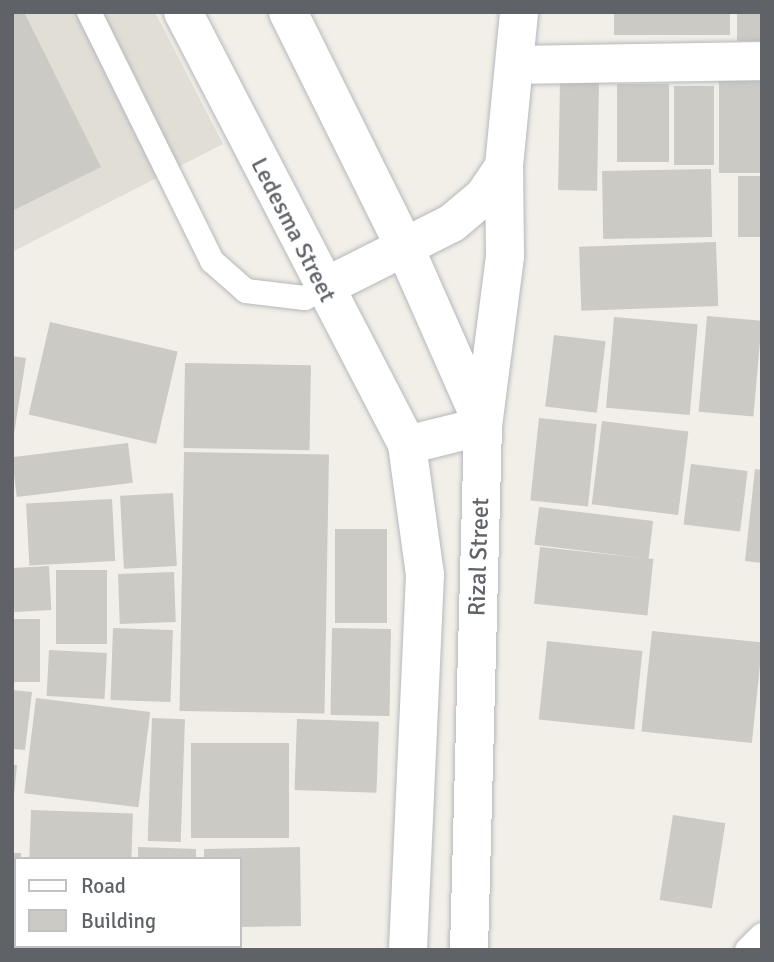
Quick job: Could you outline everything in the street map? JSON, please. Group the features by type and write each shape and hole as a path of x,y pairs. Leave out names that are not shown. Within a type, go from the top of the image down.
{"main road":[{"name":"Ledesma Street","path":"183,12 323,288 407,445"},
{"path":"288,12 405,248 483,426 407,445 425,575 408,950"},
{"name":"Rizal Street","path":"469,950 483,426 505,256 504,166 519,12"},
{"path":"515,65 762,61"},
{"name":"Rizal Street","path":"323,288 452,223 484,196 504,166"}],"lane":[{"path":"89,12 212,261 246,292 305,298 323,288"},
{"path":"747,950 762,935"}],"shaded area":[{"path":"12,12 155,12 223,144 12,252"}],"building":[{"path":"12,12 24,12 101,167 12,211"},
{"path":"614,12 730,12 730,35 614,35"},
{"path":"737,12 762,12 762,41 737,41"},
{"path":"560,81 599,82 597,191 558,190"},
{"path":"719,81 762,81 762,173 719,173"},
{"path":"617,84 669,84 669,162 617,162"},
{"path":"674,86 714,86 714,165 674,165"},
{"path":"711,169 712,237 603,239 602,171"},
{"path":"738,176 762,176 762,237 738,237"},
{"path":"716,242 718,306 581,311 579,247"},
{"path":"707,316 762,321 753,416 699,412"},
{"path":"614,317 698,324 690,415 606,408"},
{"path":"50,322 178,351 156,444 29,415"},
{"path":"554,335 606,341 597,413 545,406"},
{"path":"12,356 26,358 14,434 12,434"},
{"path":"185,363 311,365 309,450 184,448"},
{"path":"539,418 597,424 588,507 530,501"},
{"path":"602,421 688,432 678,515 592,504"},
{"path":"128,443 133,483 17,497 12,457"},
{"path":"184,452 329,455 324,713 179,711"},
{"path":"691,464 748,471 740,531 684,525"},
{"path":"755,469 762,470 762,563 745,561"},
{"path":"173,493 177,566 124,569 120,496"},
{"path":"112,499 115,561 29,565 26,504"},
{"path":"539,507 653,521 649,559 534,545"},
{"path":"335,529 387,529 387,623 335,623"},
{"path":"540,547 653,559 647,616 534,604"},
{"path":"49,566 51,610 14,612 12,568"},
{"path":"56,570 107,570 107,644 56,644"},
{"path":"174,572 176,622 120,624 118,574"},
{"path":"12,619 40,619 40,682 12,682"},
{"path":"113,628 173,630 170,702 110,700"},
{"path":"332,628 391,629 389,716 330,715"},
{"path":"652,631 762,643 752,743 641,731"},
{"path":"547,641 642,651 634,730 539,720"},
{"path":"49,650 107,653 105,699 47,696"},
{"path":"12,690 32,692 25,750 12,749"},
{"path":"36,698 150,712 138,807 24,793"},
{"path":"152,718 185,719 181,842 148,841"},
{"path":"297,719 379,722 376,793 295,790"},
{"path":"191,743 289,743 289,838 191,838"},
{"path":"12,765 17,765 14,795 12,795"},
{"path":"31,810 133,814 131,857 29,857"},
{"path":"673,815 725,823 712,908 660,900"},
{"path":"138,847 196,849 196,857 138,857"},
{"path":"300,847 301,926 242,927 242,857 204,857 204,849"},
{"path":"12,853 21,853 21,857 14,857 14,884"}]}
